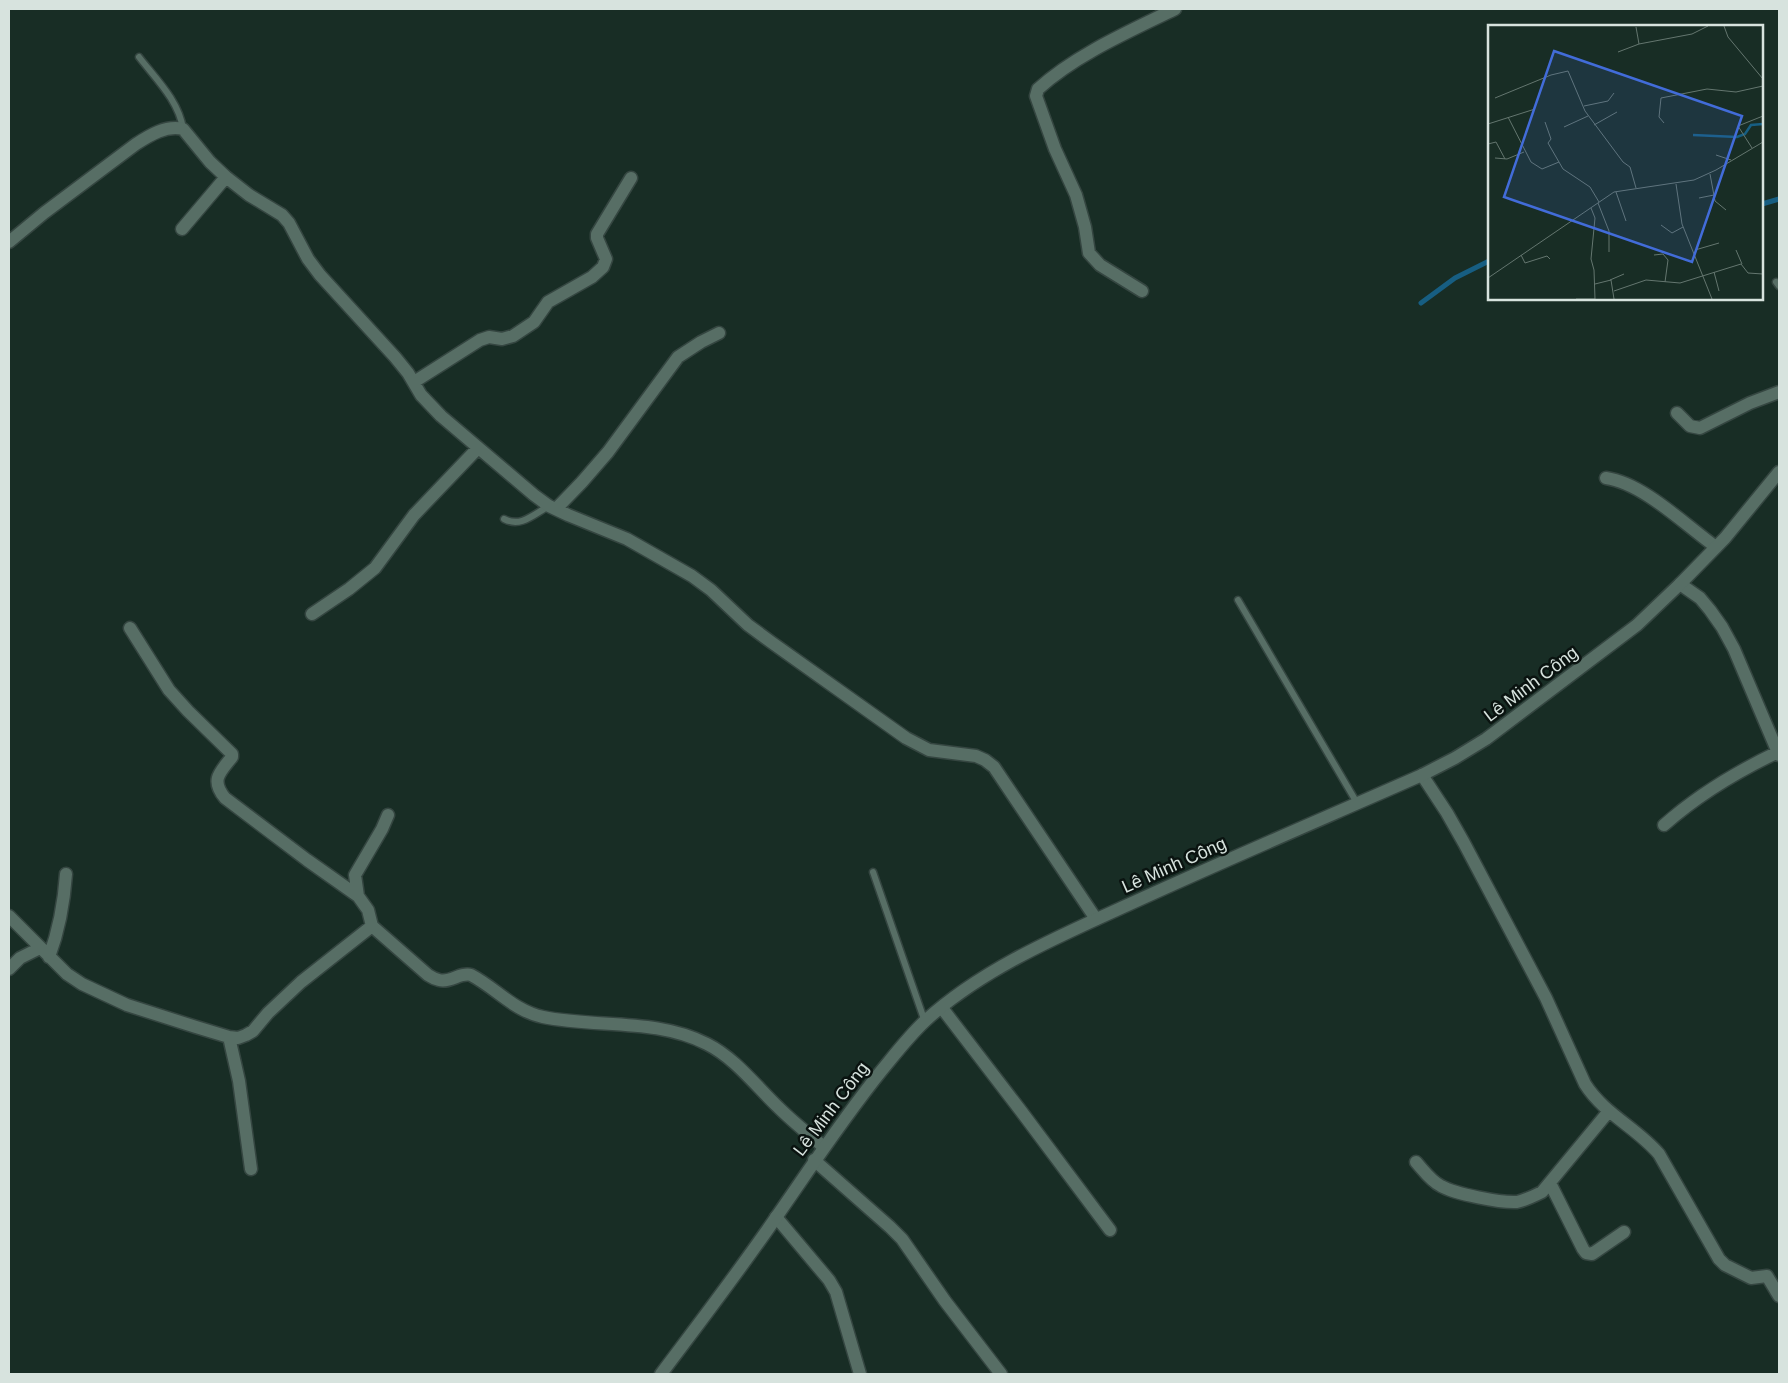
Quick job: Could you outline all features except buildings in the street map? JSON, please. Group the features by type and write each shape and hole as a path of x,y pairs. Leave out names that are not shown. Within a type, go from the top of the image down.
{"street":[{"path":"1142,291 1100,265 1089,253 1085,226 1076,195 1055,149 1036,96 1038,88 1064,68 1124,34 1175,9"},
{"path":"9,242 44,213 142,141 169,128 183,129 210,162 226,177 282,215 289,223 308,258 320,275 390,350 414,382 421,395 441,416 552,507 627,539 692,576 711,590 737,616 771,642 918,745 934,751 976,756 985,760 1001,776 1096,919"},
{"path":"182,229 226,177"},
{"path":"414,382 480,340 489,336 502,339 513,336 534,322 548,302 592,277 603,267 606,259 597,234 631,178"},
{"path":"552,507 582,482 608,452 678,357 719,333"},
{"path":"1677,413 1690,426 1700,428 1756,400 1779,392"},
{"path":"312,614 376,568 414,515 478,448"},
{"name":"Lê Minh Công","path":"662,1374 860,1098 902,1046 925,1022 942,1008 985,977 1096,919 1422,775 1486,740 1637,625 1716,547 1779,472"},
{"path":"1606,478 1618,479 1663,506 1716,547"},
{"path":"1664,825 1685,806 1716,784 1779,753 1734,649 1722,627 1700,598 1680,584"},
{"path":"130,628 173,695 232,754 232,757 218,776 217,784 224,798 306,860 358,896 365,904 372,926 428,975 444,981 462,975 471,976 518,1008 544,1018 651,1028 682,1034 706,1043 728,1059 779,1108 824,1147"},
{"path":"1422,775 1447,813 1496,903 1546,998 1585,1084 1592,1095 1648,1142 1659,1154 1719,1259 1725,1265 1751,1278 1773,1275 1779,1296"},
{"path":"358,896 355,875 388,815"},
{"path":"9,969 20,958 44,952 55,940 64,902 66,874"},
{"path":"9,916 67,974 82,984 127,1005 229,1037 238,1038 246,1036 301,982 372,926"},
{"path":"942,1008 1110,1230"},
{"path":"229,1037 240,1081 251,1169"},
{"path":"1416,1162 1430,1179 1452,1191 1502,1201 1517,1202 1542,1192 1609,1111"},
{"path":"814,1160 902,1239 950,1309 1001,1374"},
{"path":"1550,1183 1586,1253 1592,1254 1624,1232"},
{"path":"776,1217 829,1280 836,1292 860,1374"}],"lane":[{"path":"139,57 178,108 183,129"},
{"path":"504,519 512,523 519,523 552,507"},
{"path":"1238,600 1357,803"},
{"path":"872,872 925,1022"}],"waterway":[{"path":"1763,204 1779,199"},
{"path":"1421,303 1455,278 1488,262"}]}
